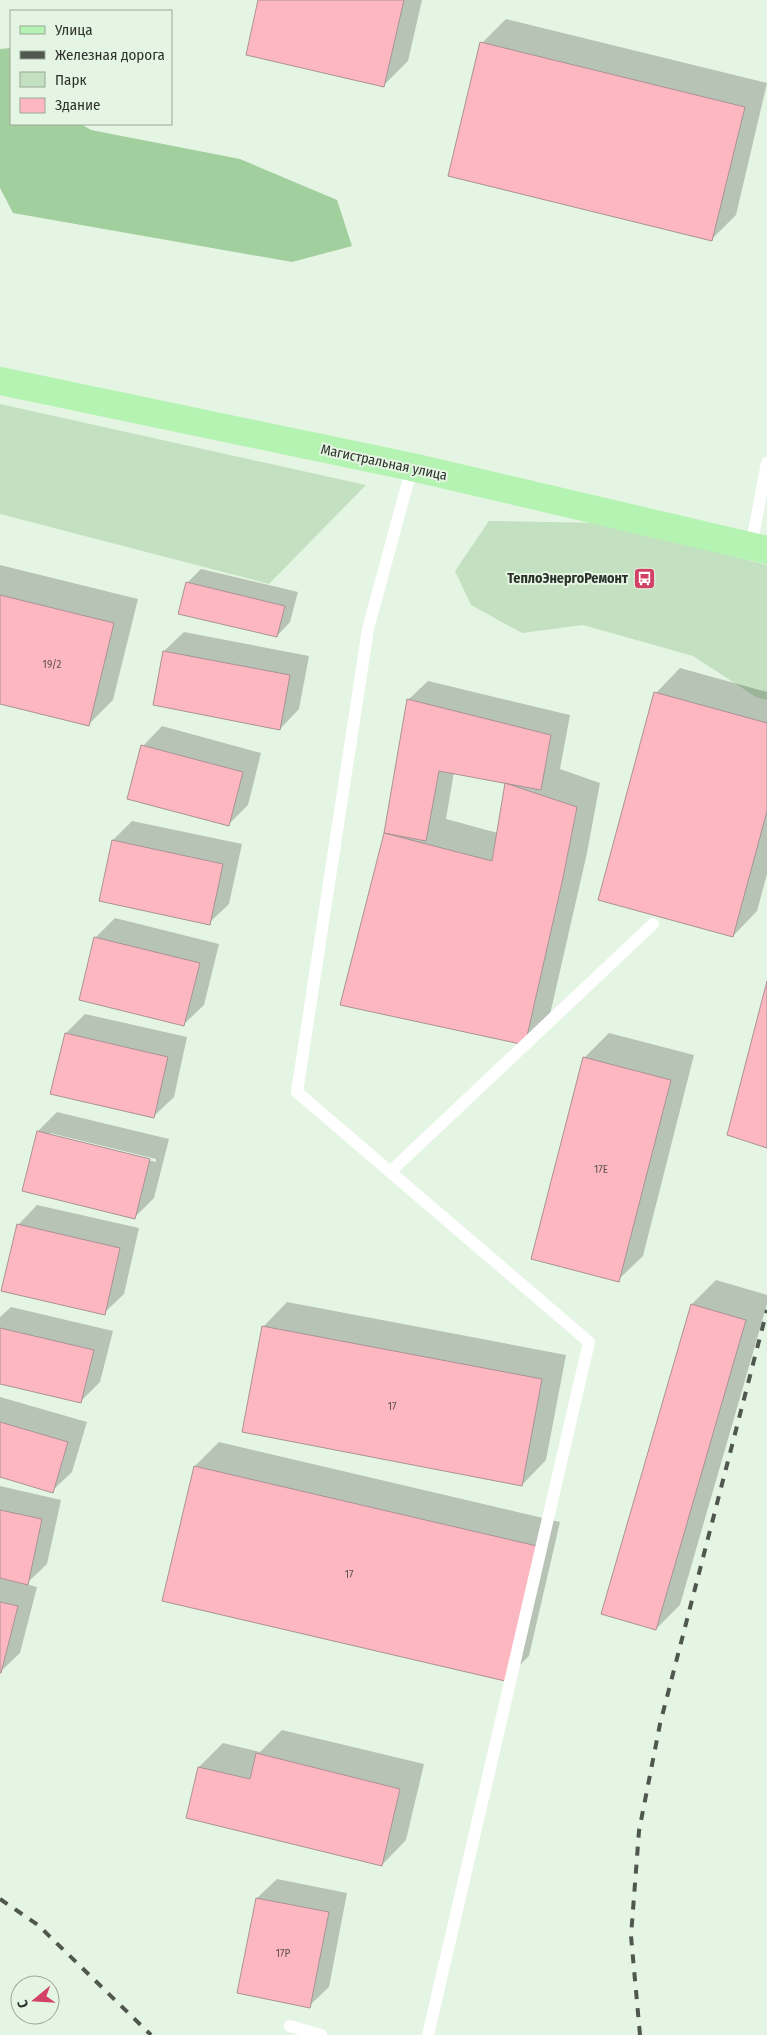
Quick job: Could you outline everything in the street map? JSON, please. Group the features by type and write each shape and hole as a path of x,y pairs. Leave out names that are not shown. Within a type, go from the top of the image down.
{"main road":[{"name":"Магистральная улица","path":"0,381 412,467 759,549"}],"lane":[{"path":"759,549 767,463"},
{"path":"412,467 368,629 297,1092 589,1342 428,2035"},
{"path":"390,1172 653,924"},
{"path":"290,2026 321,2035"}],"green space":[{"path":"10,48 10,125 83,125 91,130 240,159 337,200 352,246 292,262 13,213 0,188 0,49"},
{"path":"0,404 366,485 269,584 0,514"},
{"path":"489,521 603,523 767,565 767,700 756,697 693,656 583,625 522,633 471,605 455,571"}],"building":[{"path":"258,0 404,0 384,87 246,55"},
{"path":"480,42 745,107 712,241 448,176"},
{"path":"186,582 285,606 277,637 178,614"},
{"path":"0,595 114,623 89,726 0,704"},
{"path":"163,651 290,675 280,730 153,705"},
{"path":"654,692 767,723 767,811 733,937 598,900"},
{"path":"407,699 551,735 541,790 439,771 426,841 384,833"},
{"path":"141,745 243,772 229,826 127,799"},
{"path":"505,783 577,807 525,1045 340,1005 384,833 492,861"},
{"path":"112,840 223,864 210,925 99,901"},
{"path":"94,937 200,963 184,1026 79,1000"},
{"path":"767,981 767,1148 727,1135"},
{"path":"65,1033 168,1057 154,1118 50,1094"},
{"path":"583,1057 671,1080 619,1282 531,1259"},
{"path":"37,1131 150,1159 135,1219 22,1191"},
{"path":"17,1224 120,1248 105,1315 1,1291"},
{"path":"691,1304 746,1320 656,1630 601,1614"},
{"path":"262,1326 542,1379 522,1486 242,1432"},
{"path":"0,1328 94,1350 81,1403 0,1384"},
{"path":"0,1422 68,1442 53,1493 0,1477"},
{"path":"194,1466 537,1546 505,1681 162,1601"},
{"path":"0,1510 42,1519 28,1585 0,1578"},
{"path":"0,1602 18,1606 1,1673 0,1673"},
{"path":"256,1753 400,1789 382,1866 186,1818 198,1767 250,1779"},
{"path":"256,1898 329,1912 310,2008 237,1993"}],"railway":[{"path":"640,2035 631,1936 639,1831 660,1724 767,1310"},
{"path":"0,1899 38,1925 151,2035"}],"place":[{"name":"ТеплоЭнергоРемонт","path":"644,578"}]}
